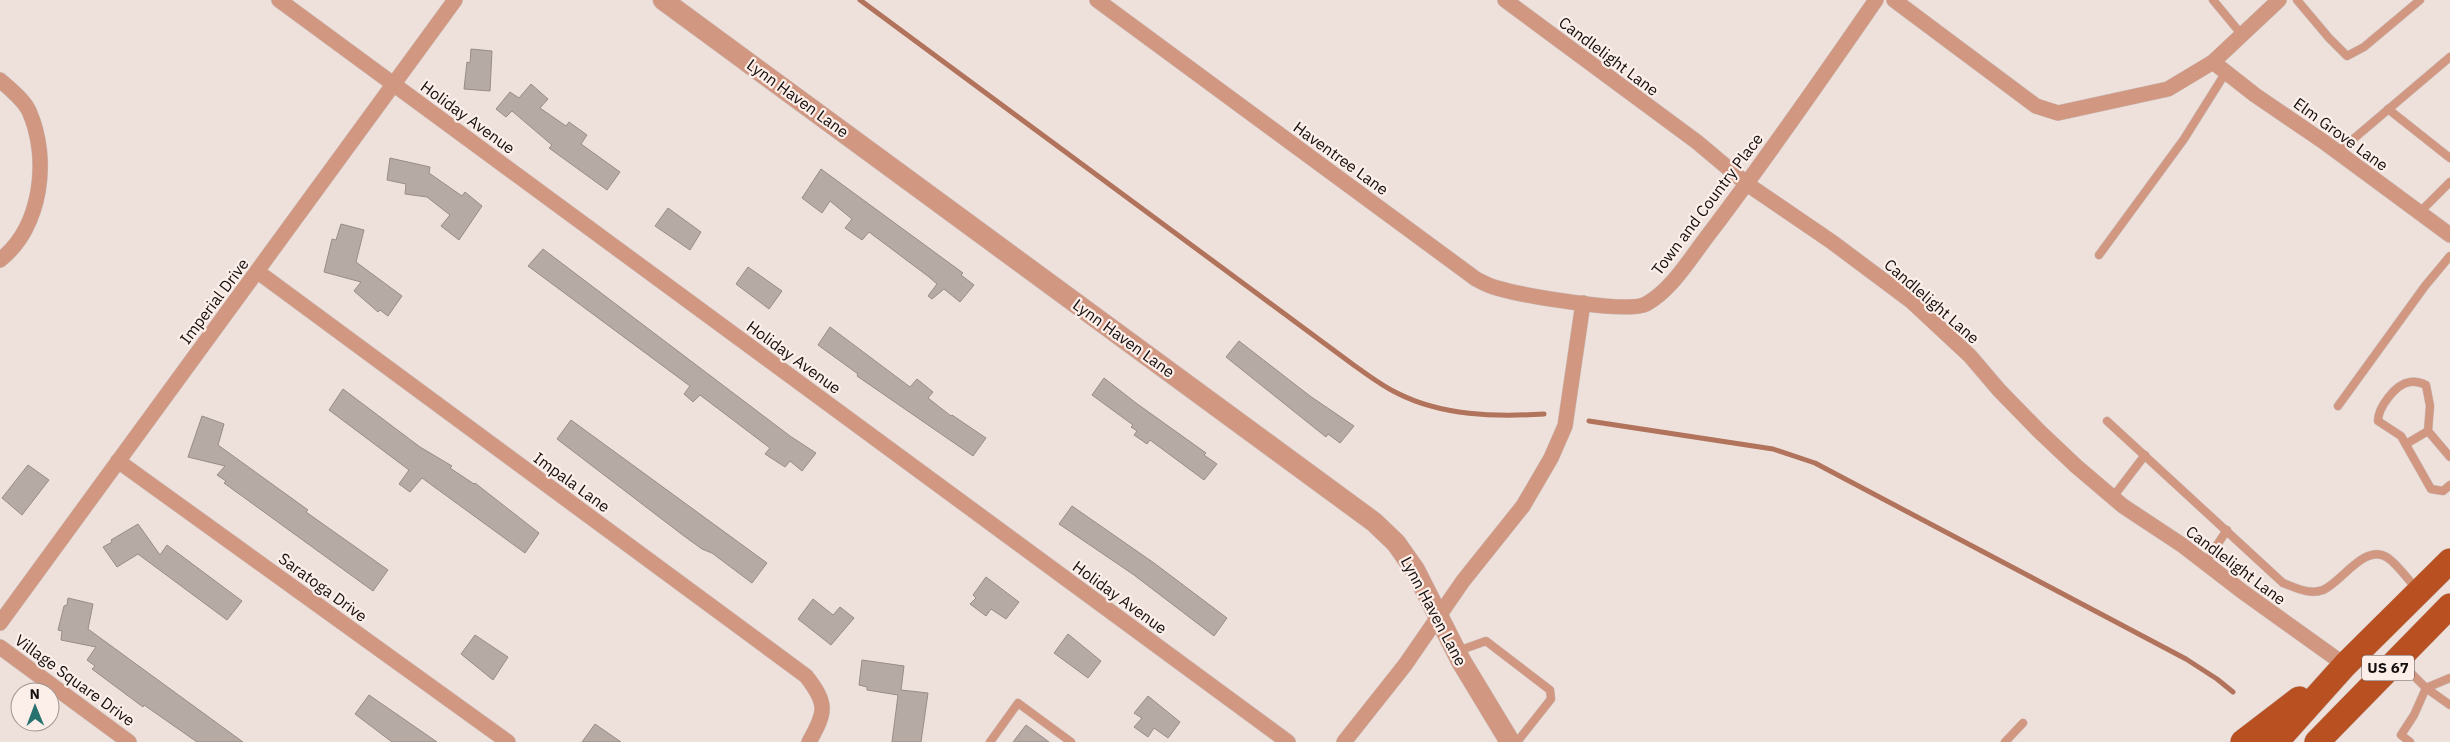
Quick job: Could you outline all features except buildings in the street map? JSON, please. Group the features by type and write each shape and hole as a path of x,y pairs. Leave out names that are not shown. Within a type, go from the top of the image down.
{"main road":[{"name":"US 67","path":"2276,742 2345,665 2450,561"},
{"name":"US 67","path":"2322,739 2396,659 2450,606"},
{"path":"2243,742 2345,665"}],"street":[{"name":"Holiday Avenue","path":"279,0 1288,742"},
{"name":"Imperial Drive","path":"0,622 258,272 455,0"},
{"name":"Lynn Haven Lane","path":"663,0 1374,522 1396,543 1416,570 1456,652 1487,707 1510,742"},
{"name":"Haventree Lane","path":"1097,0 1476,279 1496,288 1583,303"},
{"name":"Candlelight Lane","path":"1505,0 1696,142 1747,184 1832,242 1911,301 1970,356 1999,390 2039,431 2113,497 2345,665"},
{"name":"Town and Country Place","path":"1583,303 1626,308 1645,305 1676,277 1747,184 1876,0"},
{"path":"1894,0 2036,106 2058,113 2168,89 2213,62 2279,0"},
{"name":"Elm Grove Lane","path":"2213,62 2450,235"},
{"path":"0,80 28,109 37,137 42,168 38,198 23,233 0,260"},
{"name":"Impala Lane","path":"258,272 806,676 821,695 821,720 809,742"},
{"path":"1344,742 1405,664 1463,581 1523,506 1551,458 1566,426 1583,303"},
{"name":"Saratoga Drive","path":"118,460 508,742"},
{"name":"Village Square Drive","path":"0,647 130,742"}],"lane":[{"path":"2213,0 2242,34"},
{"path":"2297,0 2347,56 2364,48 2414,2"},
{"path":"2338,152 2450,57"},
{"path":"2099,255 2184,139 2226,72"},
{"path":"2388,109 2450,158"},
{"path":"2420,212 2450,182"},
{"path":"2338,406 2425,286 2450,256"},
{"path":"2450,457 2428,431 2430,406 2426,384 2409,382 2401,385 2378,414 2378,421 2401,436 2432,489 2443,491 2450,485"},
{"path":"2108,421 2283,582 2302,592 2322,590 2362,559 2380,555 2391,561 2418,591"},
{"path":"2406,444 2428,431"},
{"path":"2113,497 2145,455"},
{"path":"2205,563 2226,530"},
{"path":"1456,652 1486,640 1550,690 1551,698 1516,742"},
{"path":"2396,659 2426,688 2450,705"},
{"path":"2410,742 2401,735 2414,714 2426,688 2450,678"},
{"path":"990,742 1018,703 1071,742"},
{"path":"2004,742 2023,723"}],"waterway":[{"path":"860,0 1386,387 1414,401 1450,411 1488,415 1544,414"},
{"path":"1589,421 1773,449 1815,463 2186,659 2233,692"}]}
